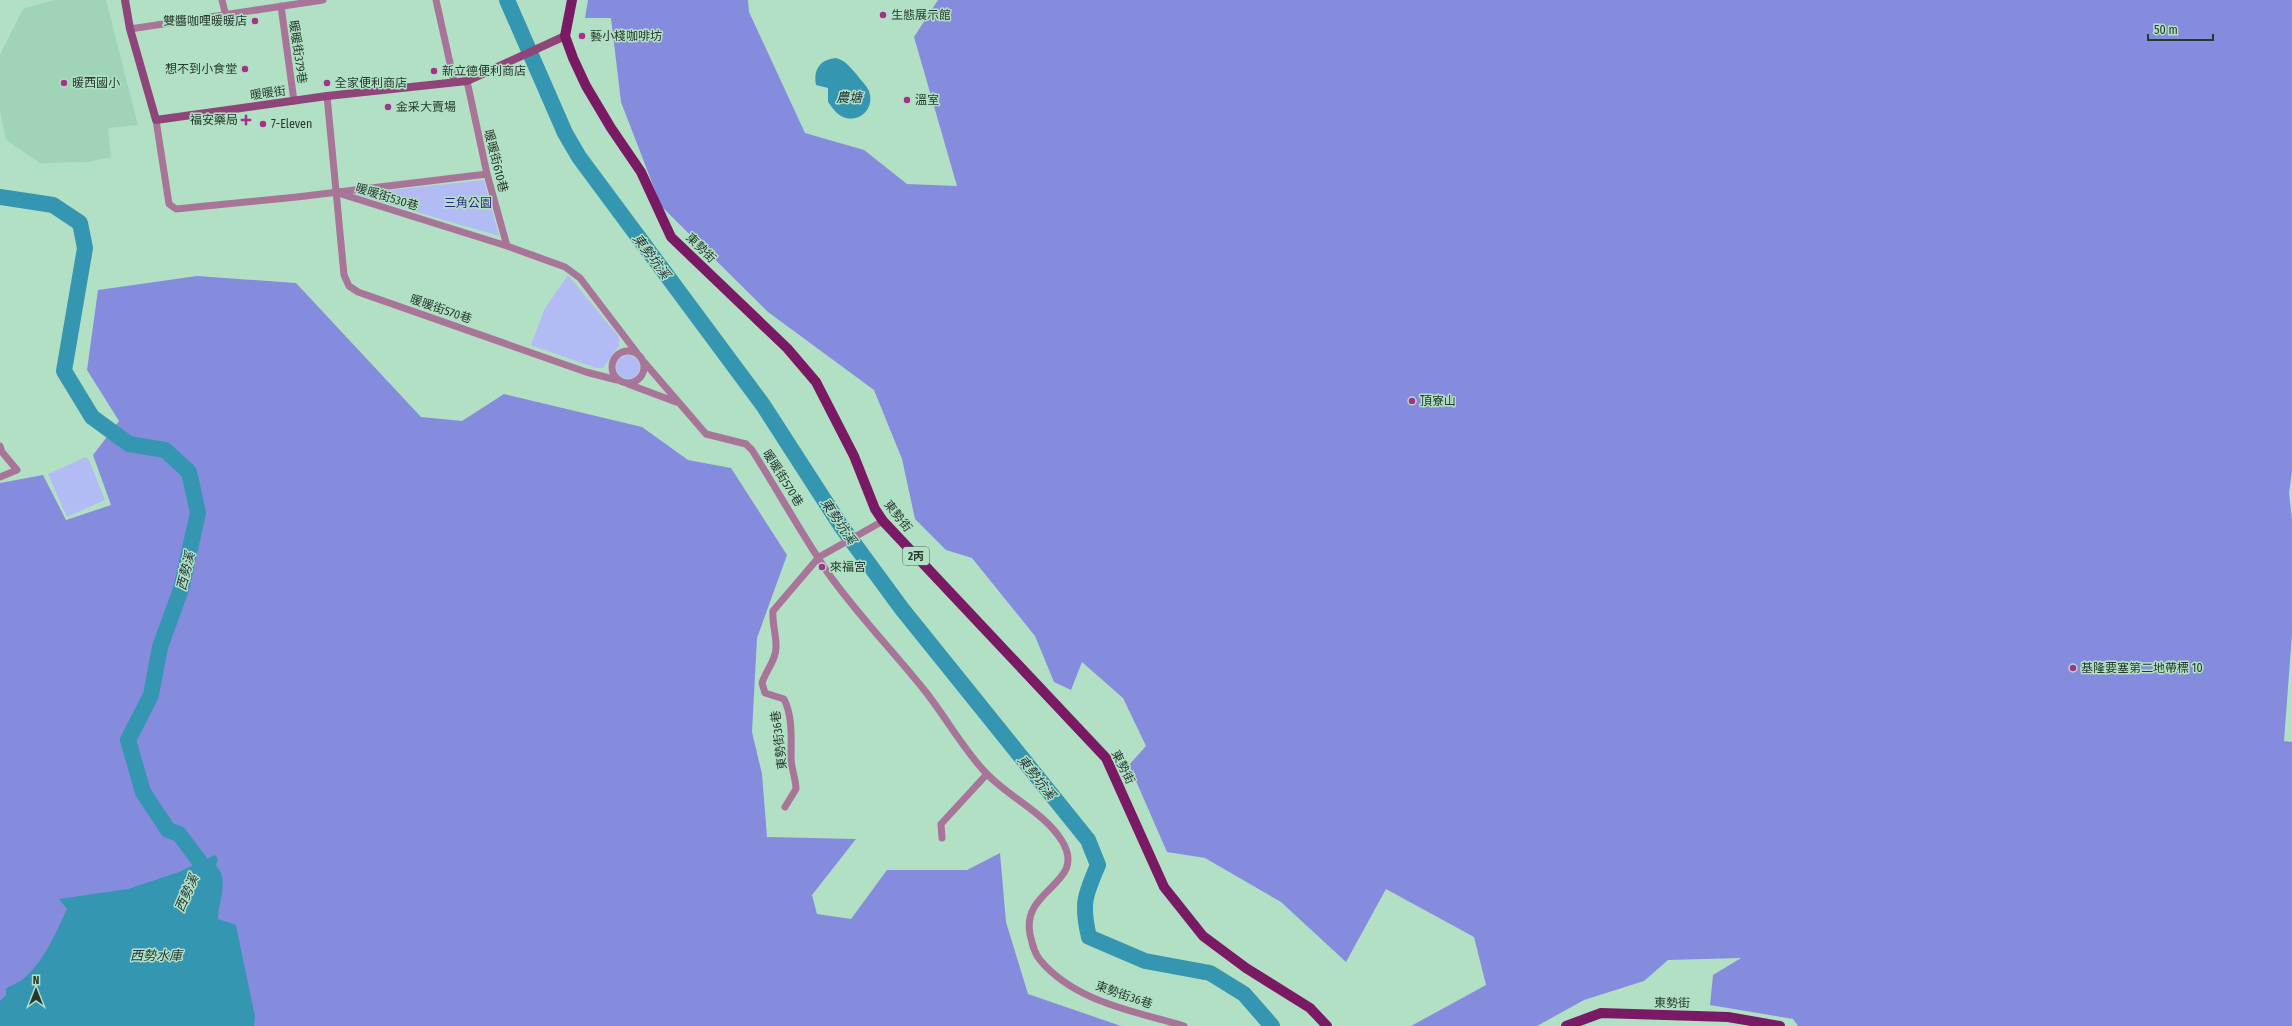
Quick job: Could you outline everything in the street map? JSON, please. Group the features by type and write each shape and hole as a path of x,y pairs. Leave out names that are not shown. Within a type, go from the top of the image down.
{"main road":[{"path":"565,36 572,0"},
{"name":"東勢街","path":"565,36 586,86 611,128 641,172 671,237 787,348 816,382 854,456 875,509 883,521 1106,758 1164,887 1203,936 1246,968 1310,1008 1327,1026"},
{"name":"東勢街","path":"1566,1026 1601,1013 1728,1017 1780,1026"}],"street":[{"path":"125,0 130,29 156,120"},
{"path":"222,0 226,16"},
{"name":"暖暖街379巷","path":"130,29 226,16 324,0"},
{"path":"436,0 454,81"},
{"name":"暖暖街379巷","path":"281,6 294,101"},
{"name":"暖暖街","path":"156,120 327,96 454,81 467,81 505,65 565,36"},
{"name":"暖暖街610巷","path":"467,81 487,174 507,246"},
{"name":"暖暖街570巷","path":"327,96 344,275 350,286 354,289 586,372 617,380"},
{"name":"暖暖街530巷","path":"156,120 169,204 176,209 189,209 336,192 507,246 565,267 580,278 637,354"},
{"path":"336,192 487,174"},
{"path":"627,351 637,354 676,402 617,380 614,376 612,365 617,355 627,351"},
{"path":"627,384 638,381 642,377 644,372 644,362"},
{"name":"暖暖街570巷","path":"676,402 706,434 746,444 752,450 819,557"},
{"path":"0,446 2,452 16,470 0,477"},
{"name":"東勢街36巷","path":"785,807 796,789 791,760 791,728 788,707 784,699 765,692 762,683 773,661 777,646 772,622 773,611 819,557 829,553 883,521"},
{"name":"東勢街36巷","path":"819,557 829,574 926,692 987,774 1053,830 1062,841 1067,854 1065,873 1031,909 1028,925 1033,948 1040,959 1065,984 1099,1001 1184,1026"},
{"path":"942,838 941,824 987,774"}],"shaded area":[{"name":"暖西國小","path":"54,0 106,0 138,125 108,128 111,157 89,162 40,163 6,140 0,111 0,55 23,9"},
{"path":"588,0 748,0 749,12 805,133 864,150 907,184 957,186 914,37 938,0 2292,0 2292,471 2289,493 2292,520 2292,634 2284,741 2292,742 2292,1026 1798,1026 1793,1019 1710,1005 1713,975 1741,958 1668,960 1644,981 1584,1000 1537,1026 1411,1026 1486,985 1474,937 1386,889 1346,962 1281,902 1205,858 1167,852 1129,765 1146,746 1123,698 1082,662 1071,690 1054,682 1035,636 972,558 946,550 915,519 902,459 874,390 768,312 661,206 621,102 611,18 585,18"},
{"path":"197,276 296,283 421,417 462,421 504,394 642,427 688,460 731,468 787,555 757,638 752,732 762,774 767,837 856,839 812,895 817,914 851,919 887,870 967,870 1000,853 1006,922 1028,994 1121,1026 0,1026 0,483 43,475 66,520 111,505 93,455 119,421 87,370 98,290"}],"green space":[{"name":"三角公園","path":"484,180 499,236 355,194"},
{"path":"568,275 619,337 619,346 603,368 596,368 531,345 544,310"},
{"path":"628,355 633,356 639,362 639,372 633,378 628,379 623,378 617,372 616,367 617,362 623,356"},
{"path":"86,457 89,460 105,500 67,517 48,474"}],"water":[{"name":"農塘","path":"836,58 843,61 850,67 868,89 870,95 869,106 863,114 858,117 848,118 838,114 828,102 828,88 816,85 815,80 819,66 830,59"},
{"name":"西勢水庫","path":"215,855 218,859 216,866 220,871 223,884 218,919 236,925 255,1017 254,1026 0,1026 0,1001 6,995 6,989 22,980 37,965 53,938 67,909 59,899 128,889 179,872"}],"waterway":[{"name":"東勢坑溪","path":"507,0 565,133 579,157 763,405 841,526 902,609 1088,840 1098,865 1087,892 1085,916 1089,937 1145,961 1210,973 1244,994 1272,1026"},
{"name":"西勢溪","path":"0,197 53,205 80,223 85,248 64,371 92,417 129,444 165,450 189,472 198,513 181,589 160,647 151,695 128,740 143,792 168,830 179,834 200,862"}],"place":[{"name":"生態展示館","path":"883,15"},
{"name":"雙醬咖哩暖暖店","path":"255,21"},
{"name":"藝小棧咖啡坊","path":"582,36"},
{"name":"想不到小食堂","path":"245,69"},
{"name":"新立德便利商店","path":"434,71"},
{"name":"暖西國小","path":"64,83"},
{"name":"全家便利商店","path":"327,83"},
{"name":"溫室","path":"907,100"},
{"name":"金采大賣場","path":"388,107"},
{"name":"福安藥局","path":"246,120"},
{"name":"7-Eleven","path":"263,124"},
{"name":"頂寮山","path":"1412,401"},
{"name":"來福宮","path":"822,567"},
{"name":"基隆要塞第二地帶標 10","path":"2073,668"}]}
